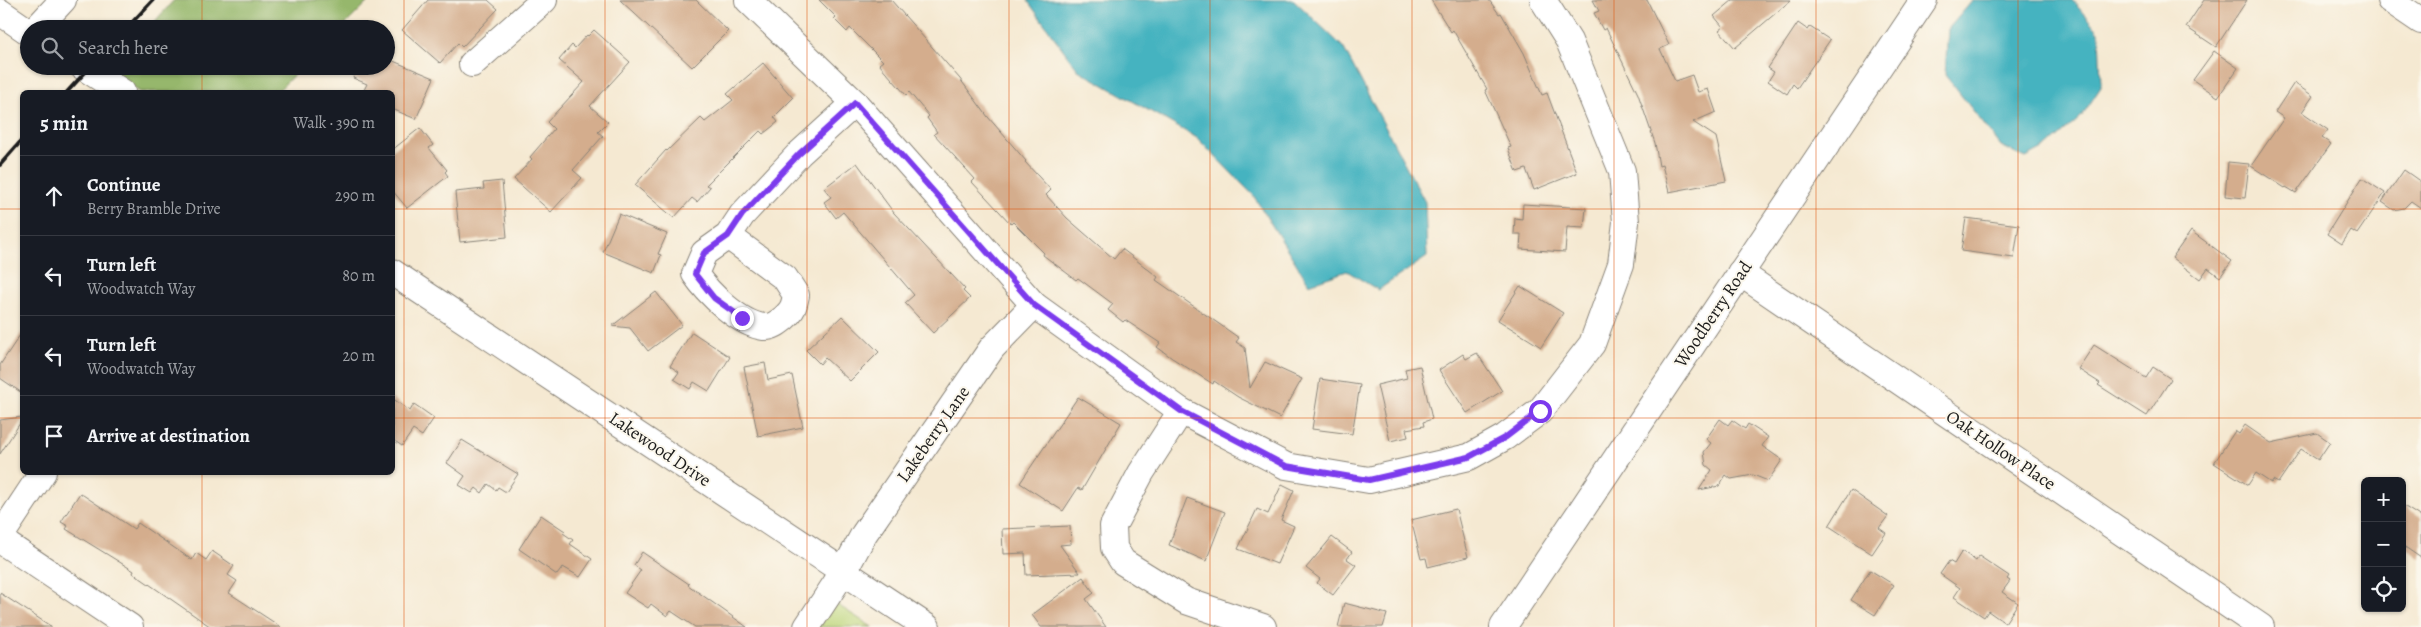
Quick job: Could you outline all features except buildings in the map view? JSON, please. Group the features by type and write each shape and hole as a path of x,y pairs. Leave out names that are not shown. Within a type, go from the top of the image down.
{"street":[{"path":"44,20 63,0"},
{"path":"472,64 544,0"},
{"path":"748,0 855,103 1034,305 1181,411 1286,466 1369,480 1469,457 1506,437 1540,411 1592,344 1621,264 1626,222 1622,171 1569,41 1543,0"},
{"name":"Woodberry Road","path":"1503,627 1924,0"},
{"path":"2390,0 2421,21"},
{"path":"0,12 20,26"},
{"path":"96,75 119,90"},
{"path":"728,236 742,215 799,154 855,103"},
{"name":"Oak Hollow Place","path":"1740,273 2261,627"},
{"name":"Lakewood Drive","path":"395,274 927,627"},
{"name":"Lakeberry Lane","path":"806,627 844,571 864,534 992,348 1034,305"},
{"path":"1181,411 1141,473 1113,526 1114,548 1123,562 1186,601 1263,627"},
{"path":"40,475 0,539 130,627"}],"green space":[{"path":"174,0 370,0 350,20 156,20"},
{"path":"114,75 294,75 279,90 137,90"},
{"path":"833,602 872,627 816,627"}],"water":[{"path":"1027,0 1294,0 1343,47 1425,202 1427,257 1378,290 1347,271 1309,284 1253,195 1197,138 1078,70"},
{"path":"1973,0 2072,0 2099,32 2101,87 2081,117 2047,147 2026,158 2001,146 1945,75 1948,29"}],"railway":[{"path":"134,20 153,0"},
{"path":"69,90 83,75"},
{"path":"0,165 20,142"}],"route":[{"path":"742,318 714,298 695,274 704,253 728,236 742,215 799,154 855,103 1034,305 1181,411 1286,466 1369,480 1469,457 1506,437 1540,411"}]}
